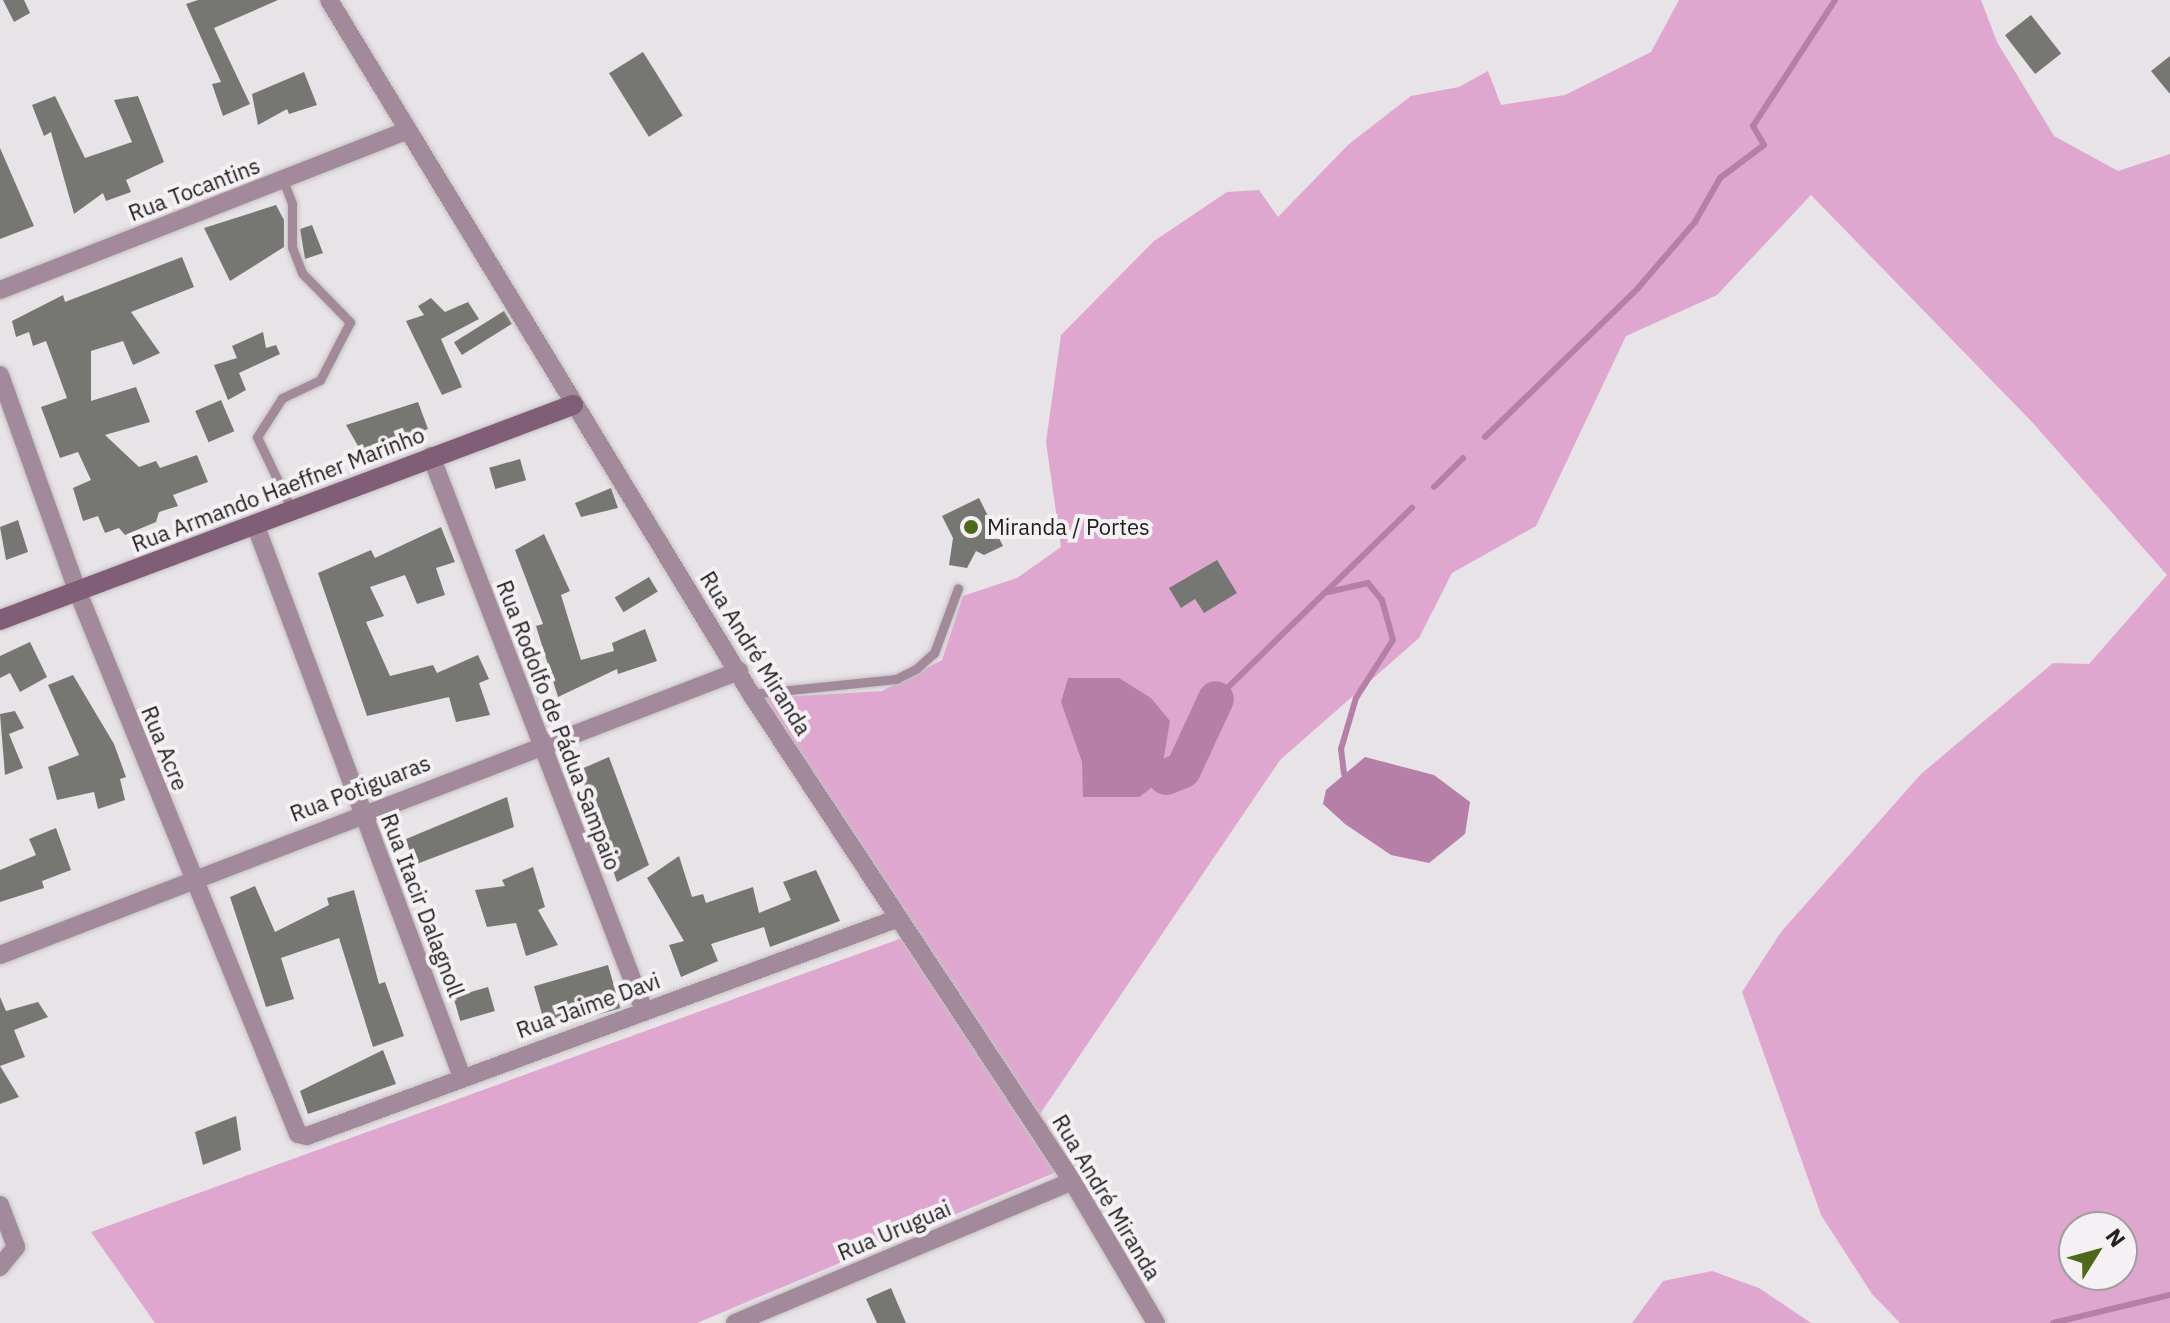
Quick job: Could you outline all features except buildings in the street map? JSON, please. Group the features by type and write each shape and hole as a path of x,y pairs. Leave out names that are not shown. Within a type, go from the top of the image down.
{"street":[{"name":"Rua André Miranda","path":"329,0 751,694 896,919 1072,1181 1156,1323"},
{"name":"Rua Tocantins","path":"0,290 406,131"},
{"name":"Rua Acre","path":"0,375 77,590 191,878 298,1134"},
{"name":"Rua Armando Haeffner Marinho","path":"0,620 573,405"},
{"name":"Rua Rodolfo de Pádua Sampaio","path":"431,456 540,747 644,1010"},
{"name":"Rua Itacir Dalagnoll","path":"255,524 462,1077"},
{"name":"Rua Potiguaras","path":"0,955 191,878 739,671"},
{"name":"Rua Jaime Davi","path":"298,1134 307,1136 896,919"},
{"name":"Rua Uruguai","path":"735,1323 1072,1181"},
{"path":"0,1205 16,1247 0,1267"}],"lane":[{"path":"283,180 292,204 292,247 302,273 350,322 320,380 282,398 257,437 292,510"},
{"path":"751,694 896,679 916,669 934,653 958,588"}],"shaded area":[{"path":"1679,0 1981,0 1997,42 2054,136 2118,171 2170,154 2170,1323 1900,1323 1872,1294 1821,1215 1742,992 1781,932 1921,774 2053,663 2089,664 2167,575 2032,422 1811,195 1717,295 1626,336 1536,526 1452,573 1419,638 1280,760 1040,1114 1073,1165 697,1323 155,1323 91,1232 916,933 763,698 882,691 942,660 963,596 1017,578 1061,547 1046,442 1061,335 1154,241 1227,192 1259,190 1278,217 1349,144 1411,96 1459,87 1488,71 1501,105 1565,95 1651,52"},
{"path":"1068,678 1119,678 1151,698 1170,721 1161,774 1166,777 1139,797 1083,797 1082,762 1061,702"},
{"path":"1365,757 1434,775 1470,802 1465,834 1429,863 1391,855 1345,824 1323,804 1326,790"},
{"path":"1712,1271 1759,1288 1811,1323 1632,1323 1663,1281"}],"waterway":[{"path":"1485,437 1638,288 1695,222 1720,178 1764,145 1753,126 1835,0"},
{"path":"1434,487 1463,458"},
{"path":"1216,699 1412,508"},
{"path":"1328,592 1368,583 1382,600 1393,640 1356,698 1341,749 1344,774"},
{"path":"1166,777 1183,770 1216,699"},
{"path":"2053,1323 2170,1295"}],"place":[{"name":"Miranda / Portes","path":"971,527"}]}
